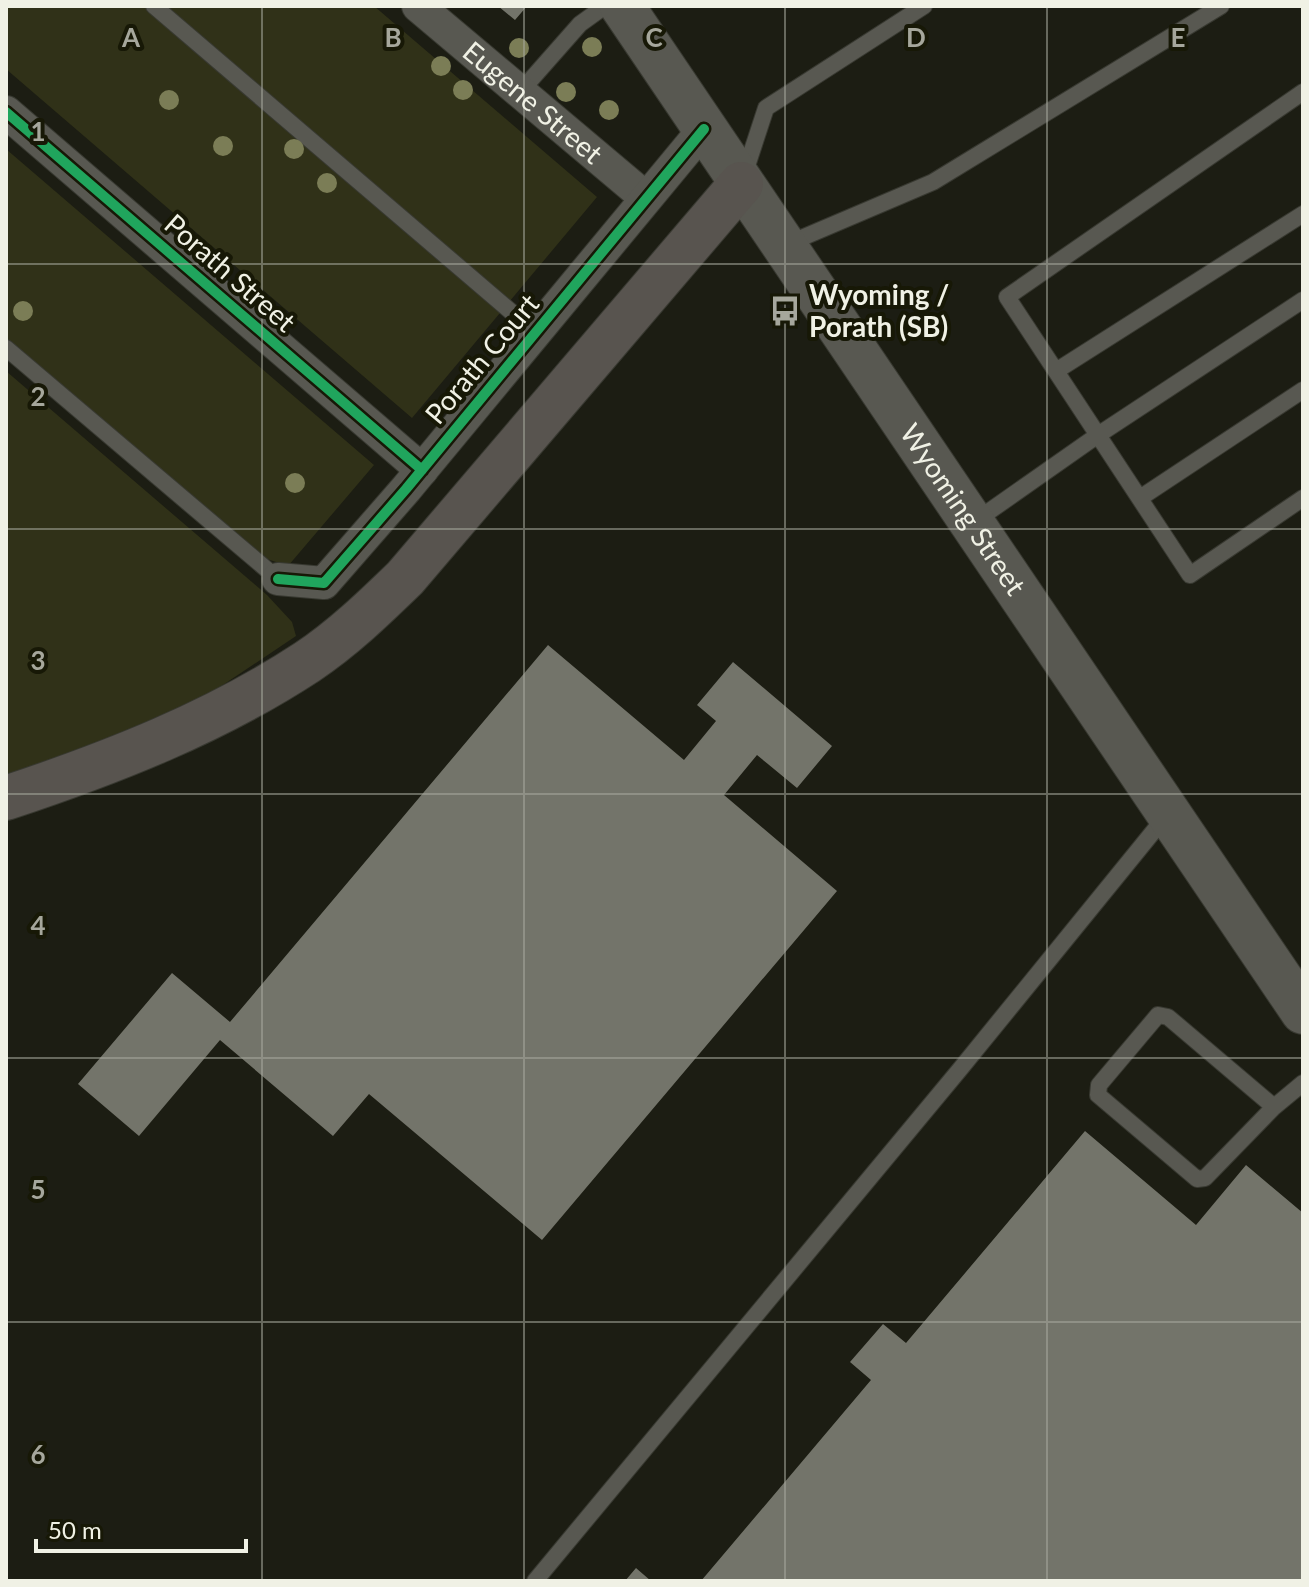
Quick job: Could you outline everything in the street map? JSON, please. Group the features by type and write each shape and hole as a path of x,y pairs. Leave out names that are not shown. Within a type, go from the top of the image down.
{"highway":[{"path":"6,798 85,772 223,712 309,660 344,634 405,578 741,184"}],"main road":[{"name":"Wyoming Street","path":"622,6 1303,1012"}],"street":[{"name":"Eugene Street","path":"418,6 646,198"},
{"name":"Porath Street","path":"6,112 422,470"},
{"name":"Porath Court","path":"278,579 324,583 422,470 704,129"}],"lane":[{"path":"154,6 536,333"},
{"path":"520,92 580,24 605,6"},
{"path":"741,184 766,108 924,6"},
{"path":"784,246 933,182 1221,6"},
{"path":"1303,92 1007,297 1190,575 1303,498"},
{"path":"1056,371 1303,214"},
{"path":"972,523 1098,435 1303,300"},
{"path":"6,348 278,579"},
{"path":"1140,498 1303,390"},
{"path":"535,1581 951,1080 1169,811"},
{"path":"1274,1107 1168,1017 1158,1015 1099,1085 1098,1095 1197,1179 1205,1178 1274,1107 1303,1083"}],"green space":[{"path":"6,6 374,6 597,197 412,418 6,69"},
{"path":"6,149 374,465 288,566 261,557 6,343"},
{"path":"6,371 267,595 292,622 296,636 199,701 112,741 6,775"}],"building":[{"path":"498,6 527,6 515,20"},
{"path":"548,645 684,760 716,721 697,705 733,662 832,746 797,788 757,755 724,795 837,891 542,1240 369,1094 333,1136 220,1040 139,1136 78,1084 172,973 230,1022"},
{"path":"1085,1131 1196,1225 1246,1165 1303,1213 1303,1581 701,1581 871,1380 850,1362 883,1324 906,1343"},
{"path":"636,1568 651,1581 625,1581"}],"cycle path":[{"path":"6,112 422,470"},
{"path":"278,579 324,583 406,489 704,129"}],"place":[{"name":"Wyoming / Porath (SB)","path":"785,311"}]}
